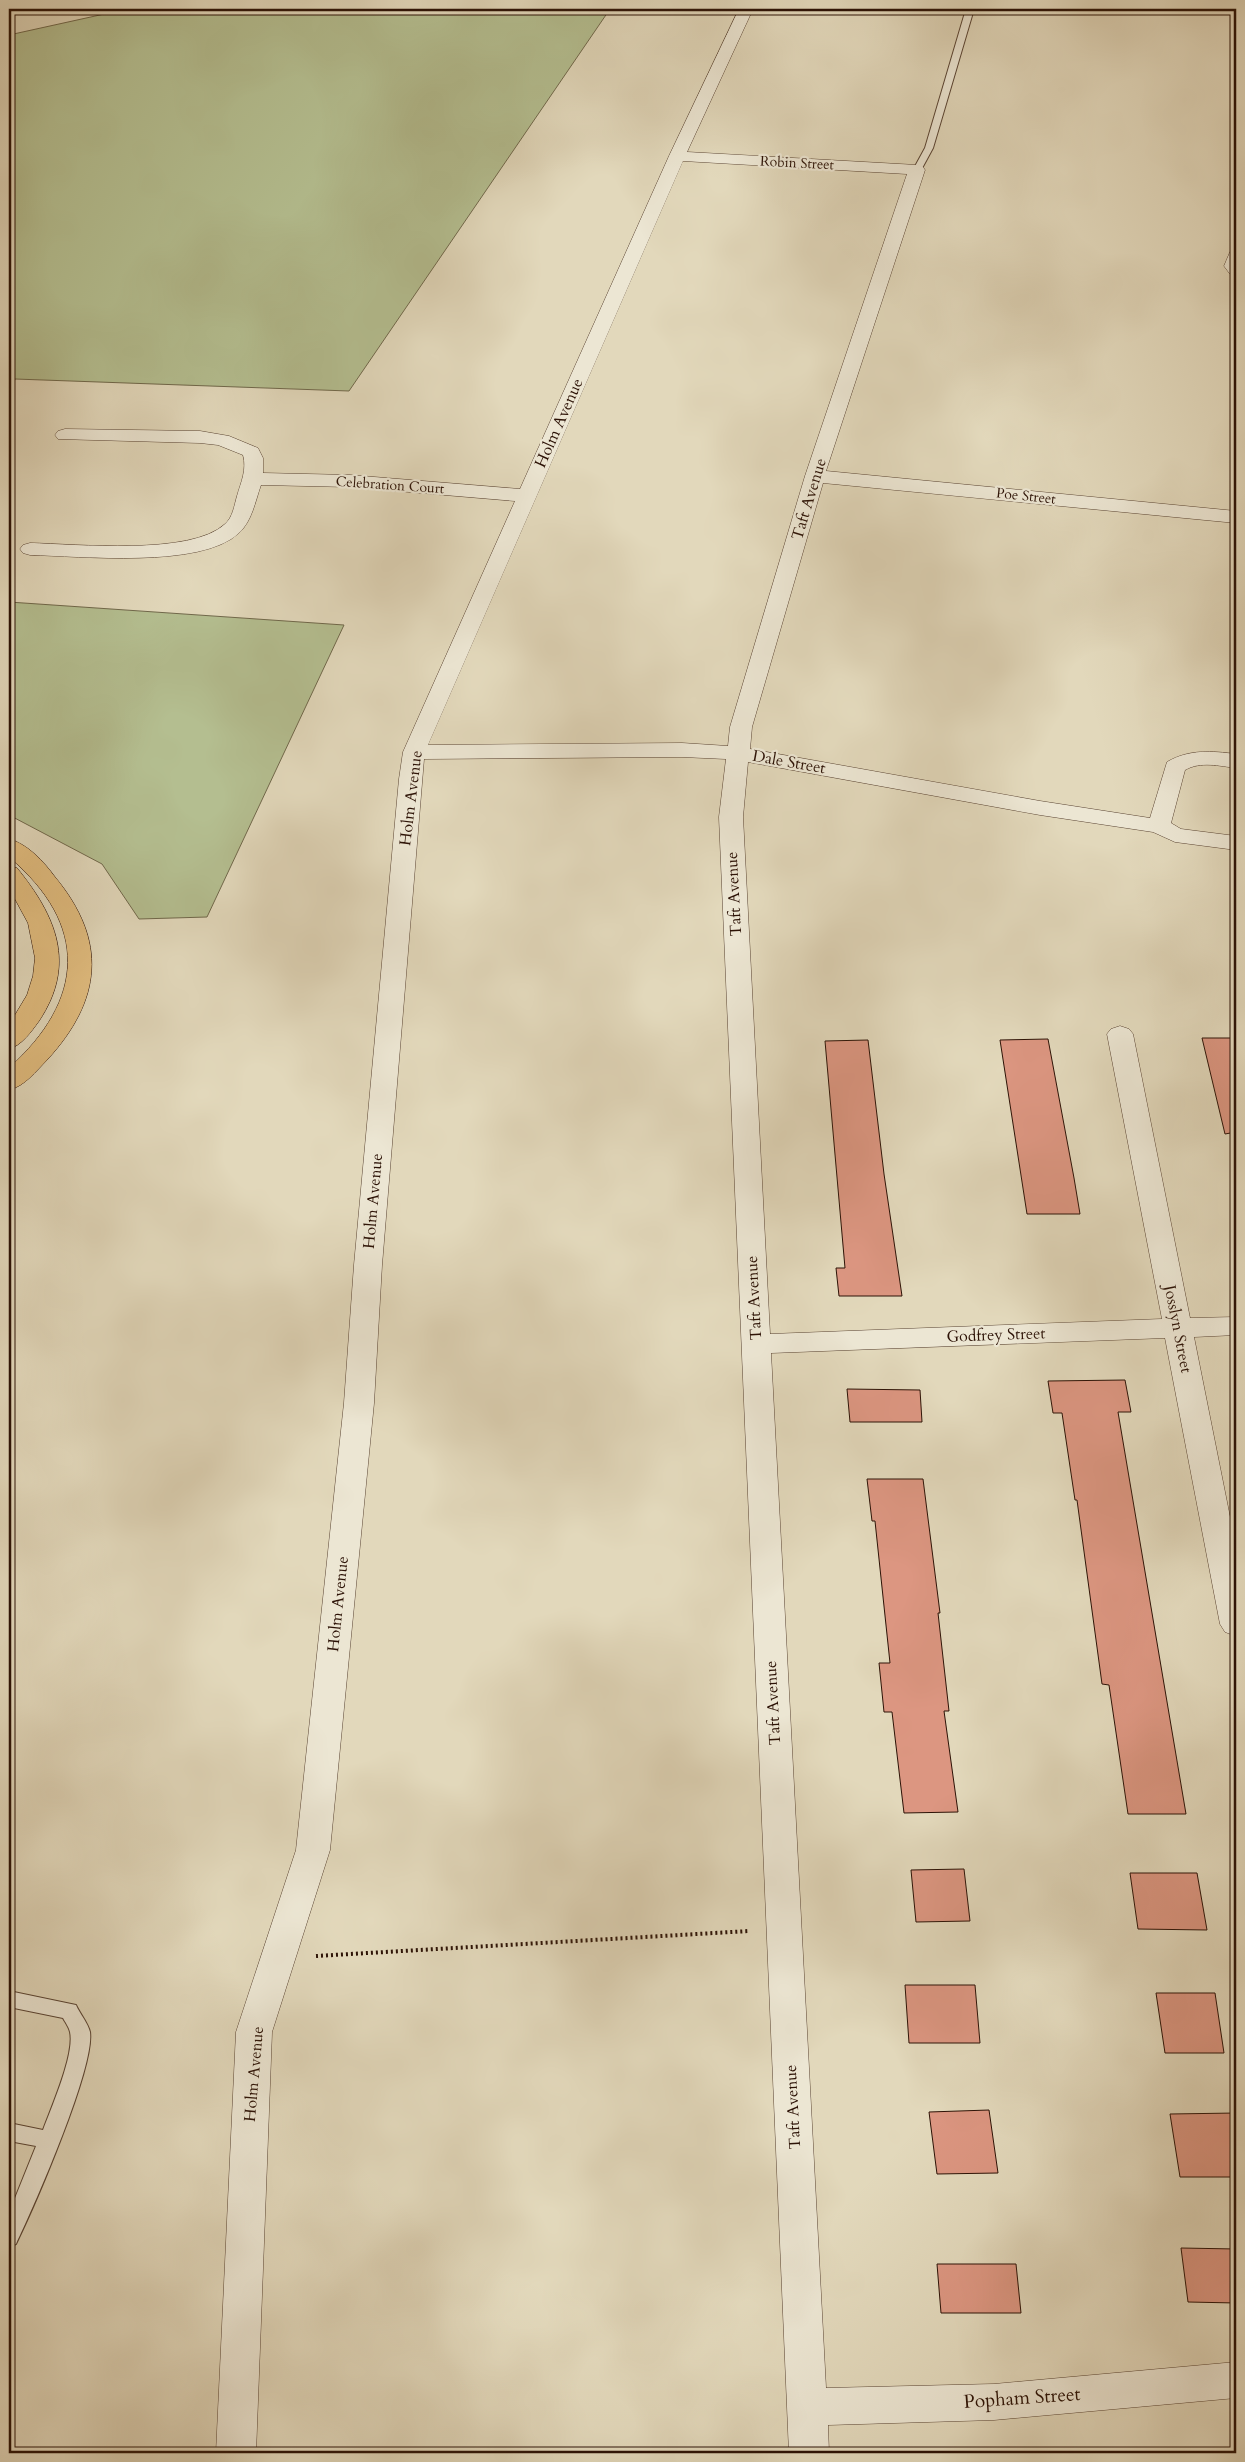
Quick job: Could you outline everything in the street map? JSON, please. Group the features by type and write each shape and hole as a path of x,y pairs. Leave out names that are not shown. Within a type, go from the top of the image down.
{"highway":[{"path":"9,846 30,861 45,876 69,913 78,933 82,954 81,975 76,997 66,1019 31,1063 9,1082"},
{"path":"9,873 35,909 44,928 48,949 46,971 40,992 30,1014 9,1041"}],"street":[{"name":"Holm Avenue","path":"236,2453 254,2032 313,1850 359,1403 368,1265 410,779 414,752 677,156 746,9"},
{"name":"Robin Street","path":"677,156 917,170"},
{"name":"Taft Avenue","path":"809,2453 731,817 737,753 748,699 815,476 917,170"},
{"path":"1236,256 1233,266 1236,270"},
{"path":"30,549 162,551 210,542 229,532 239,520 252,479 255,461 251,452 222,440 200,437 65,435"},
{"name":"Poe Street","path":"815,476 1236,517"},
{"name":"Celebration Court","path":"252,479 350,481 527,496"},
{"name":"Dale Street","path":"414,752 682,750 737,753 1040,808 1158,826 1174,835 1236,843"},
{"path":"1158,826 1175,767 1181,763 1198,759 1236,762"},
{"name":"Josslyn Street","path":"1120,1034 1236,1624"},
{"name":"Godfrey Street","path":"756,1344 1236,1326"},
{"name":"Popham Street","path":"807,2407 994,2402 1236,2380"}],"lane":[{"path":"917,170 930,148 970,9"},
{"path":"9,1999 69,2011 80,2032 79,2055 49,2140 9,2238"},
{"path":"9,2132 49,2140"}],"path":[{"path":"279,1958 784,1928"}],"green space":[{"path":"127,9 610,9 349,391 15,379 9,399 9,35"},
{"path":"9,602 344,625 207,917 139,919 102,864 9,815"}],"building":[{"path":"1202,1038 1236,1038 1236,1132 1225,1134"},
{"path":"1048,1039 1080,1214 1027,1214 1000,1040"},
{"path":"868,1040 884,1174 902,1296 839,1296 836,1268 845,1268 825,1041"},
{"path":"1125,1380 1131,1412 1118,1412 1186,1814 1128,1814 1109,1685 1102,1684 1077,1500 1075,1500 1062,1413 1053,1413 1048,1381"},
{"path":"847,1389 920,1390 922,1422 850,1422"},
{"path":"867,1479 923,1479 940,1613 938,1613 949,1711 944,1711 958,1812 904,1813 892,1712 884,1712 879,1663 890,1663 875,1521 872,1521"},
{"path":"964,1869 970,1921 916,1922 911,1870"},
{"path":"1130,1873 1197,1873 1207,1930 1138,1929"},
{"path":"905,1985 975,1985 980,2043 909,2043"},
{"path":"1156,1993 1215,1993 1224,2053 1165,2053"},
{"path":"989,2110 998,2173 937,2174 929,2112"},
{"path":"1236,2113 1236,2177 1180,2177 1170,2114"},
{"path":"1181,2248 1236,2249 1236,2303 1188,2302"},
{"path":"937,2264 1016,2264 1021,2313 941,2313"}]}
